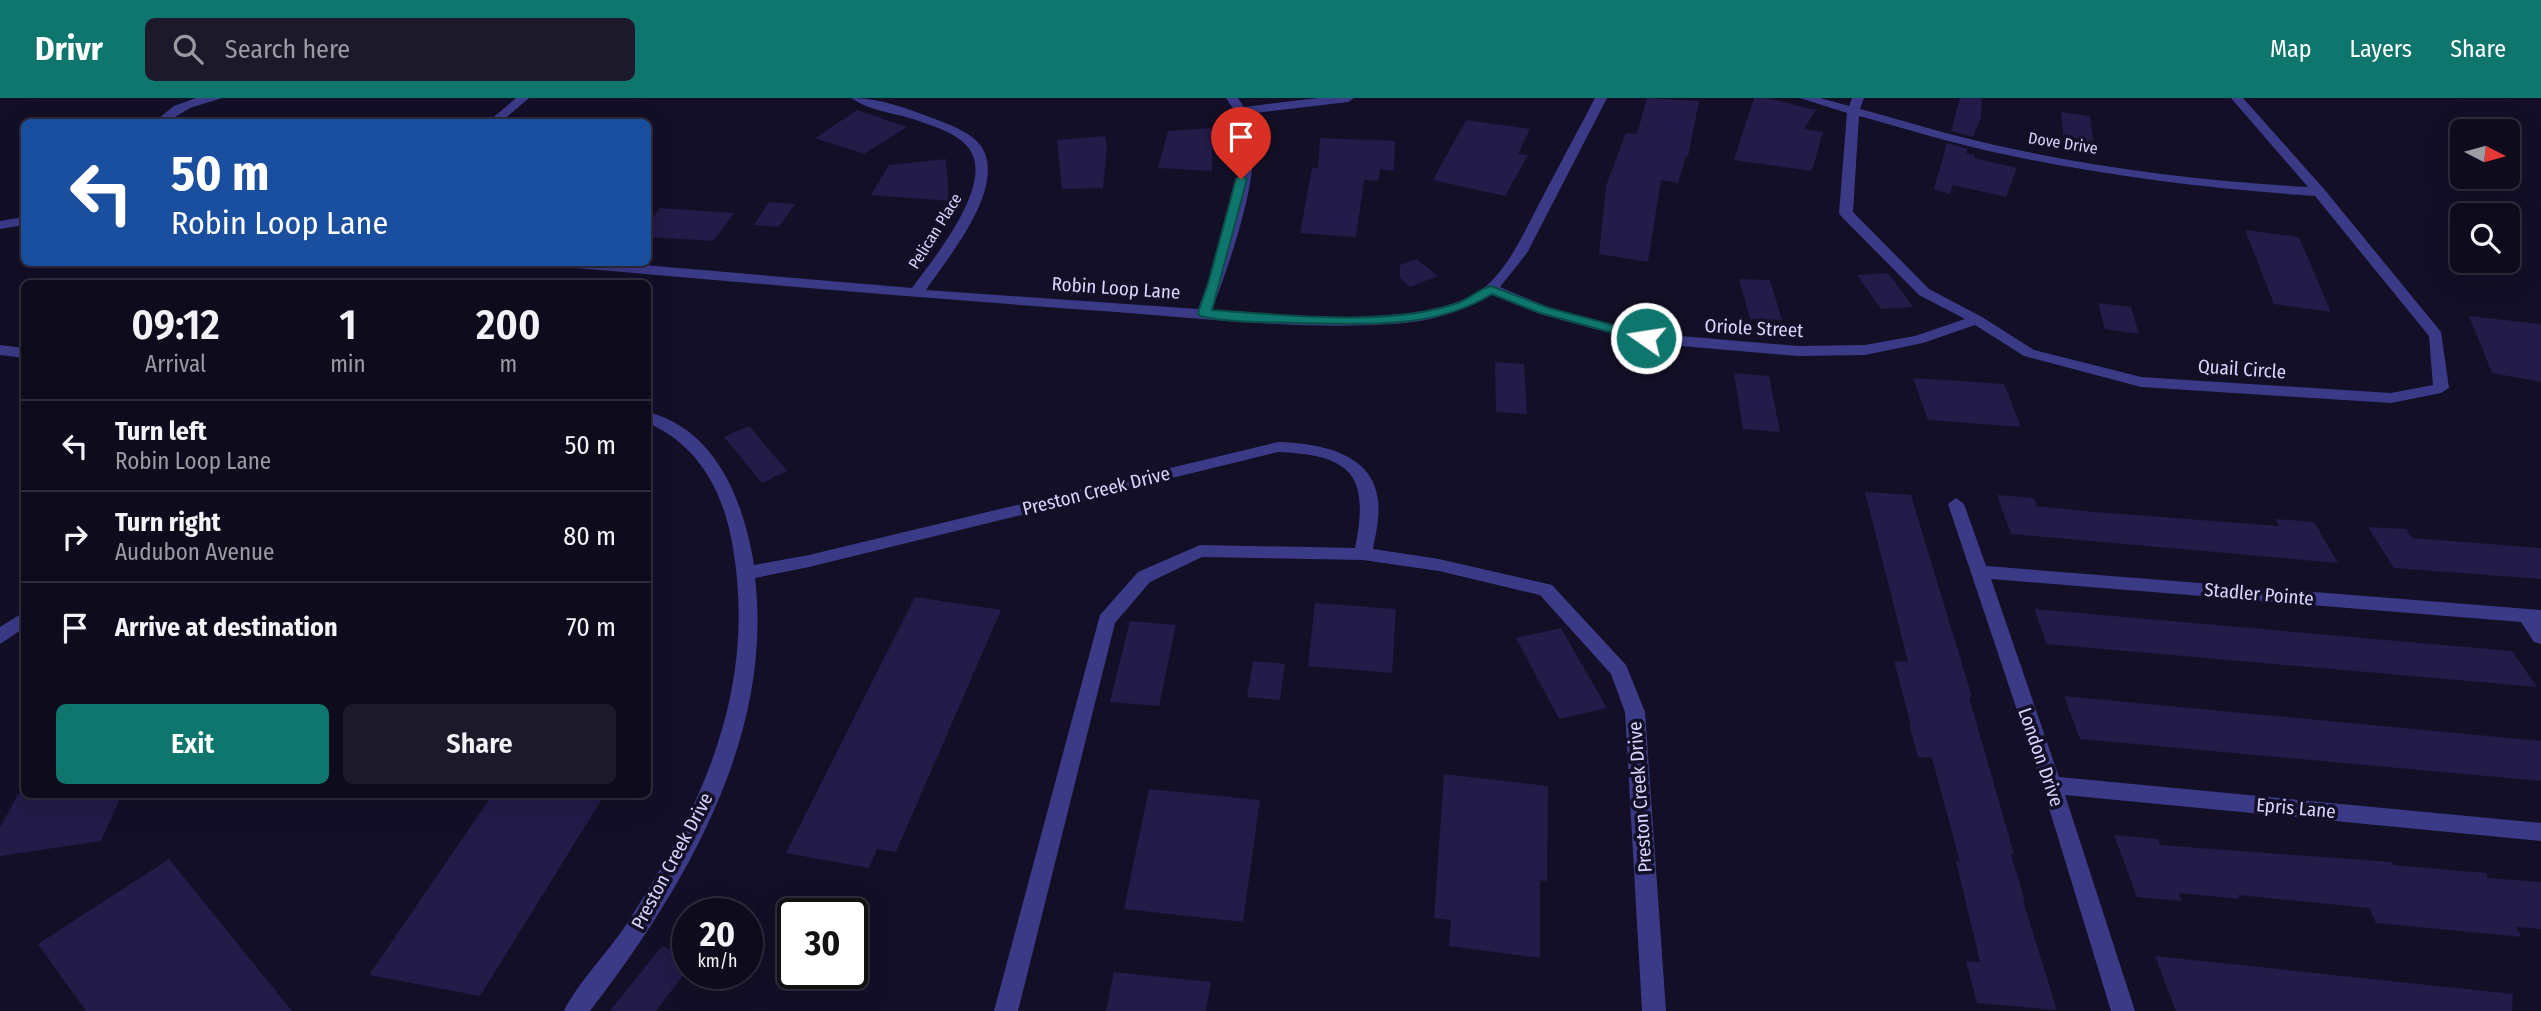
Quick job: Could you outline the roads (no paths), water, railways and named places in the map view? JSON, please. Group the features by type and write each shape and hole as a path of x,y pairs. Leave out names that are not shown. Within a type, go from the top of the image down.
{"street":[{"path":"163,119 184,105 216,98"},
{"path":"498,119 523,98"},
{"name":"Pelican Place","path":"858,98 924,119 953,132 976,148 982,167 982,181 974,204 916,293"},
{"path":"1204,313 1237,203 1246,155 1246,125 1232,98"},
{"path":"1241,111 1348,98"},
{"name":"Robin Loop Lane","path":"602,266 916,293 1273,318 1392,320 1463,306 1491,289 1520,253 1601,98"},
{"name":"Dove Drive","path":"1806,98 1856,104 1992,148 2061,162 2238,187 2319,192"},
{"name":"Quail Circle","path":"1856,104 1846,213 1924,292 1977,320 2029,353 2141,382 2391,398 2441,388 2436,335 2319,192 2237,98"},
{"path":"0,225 21,222"},
{"name":"Oriole Street","path":"1491,289 1545,311 1646,338 1798,351 1866,350 1918,340 1977,320"},
{"path":"0,350 21,353"},
{"name":"Preston Creek Drive","path":"576,1011 631,939 702,808 734,724 747,664 747,573 731,502 715,471 695,444 671,427 651,418"},
{"name":"Preston Creek Drive","path":"747,573 809,561 1278,447 1322,451 1338,458 1360,475 1370,502 1363,554"},
{"name":"London Drive","path":"1956,504 2052,785 2123,1011"},
{"name":"Preston Creek Drive","path":"1006,1011 1107,620 1143,577 1200,551 1363,554 1439,565 1546,590 1619,670 1635,712 1654,1011"},
{"name":"Stadler Pointe","path":"1978,572 2534,617"},
{"path":"2534,617 2541,637"},
{"path":"0,637 21,621"},
{"name":"Epris Lane","path":"2052,785 2541,832"}]}
